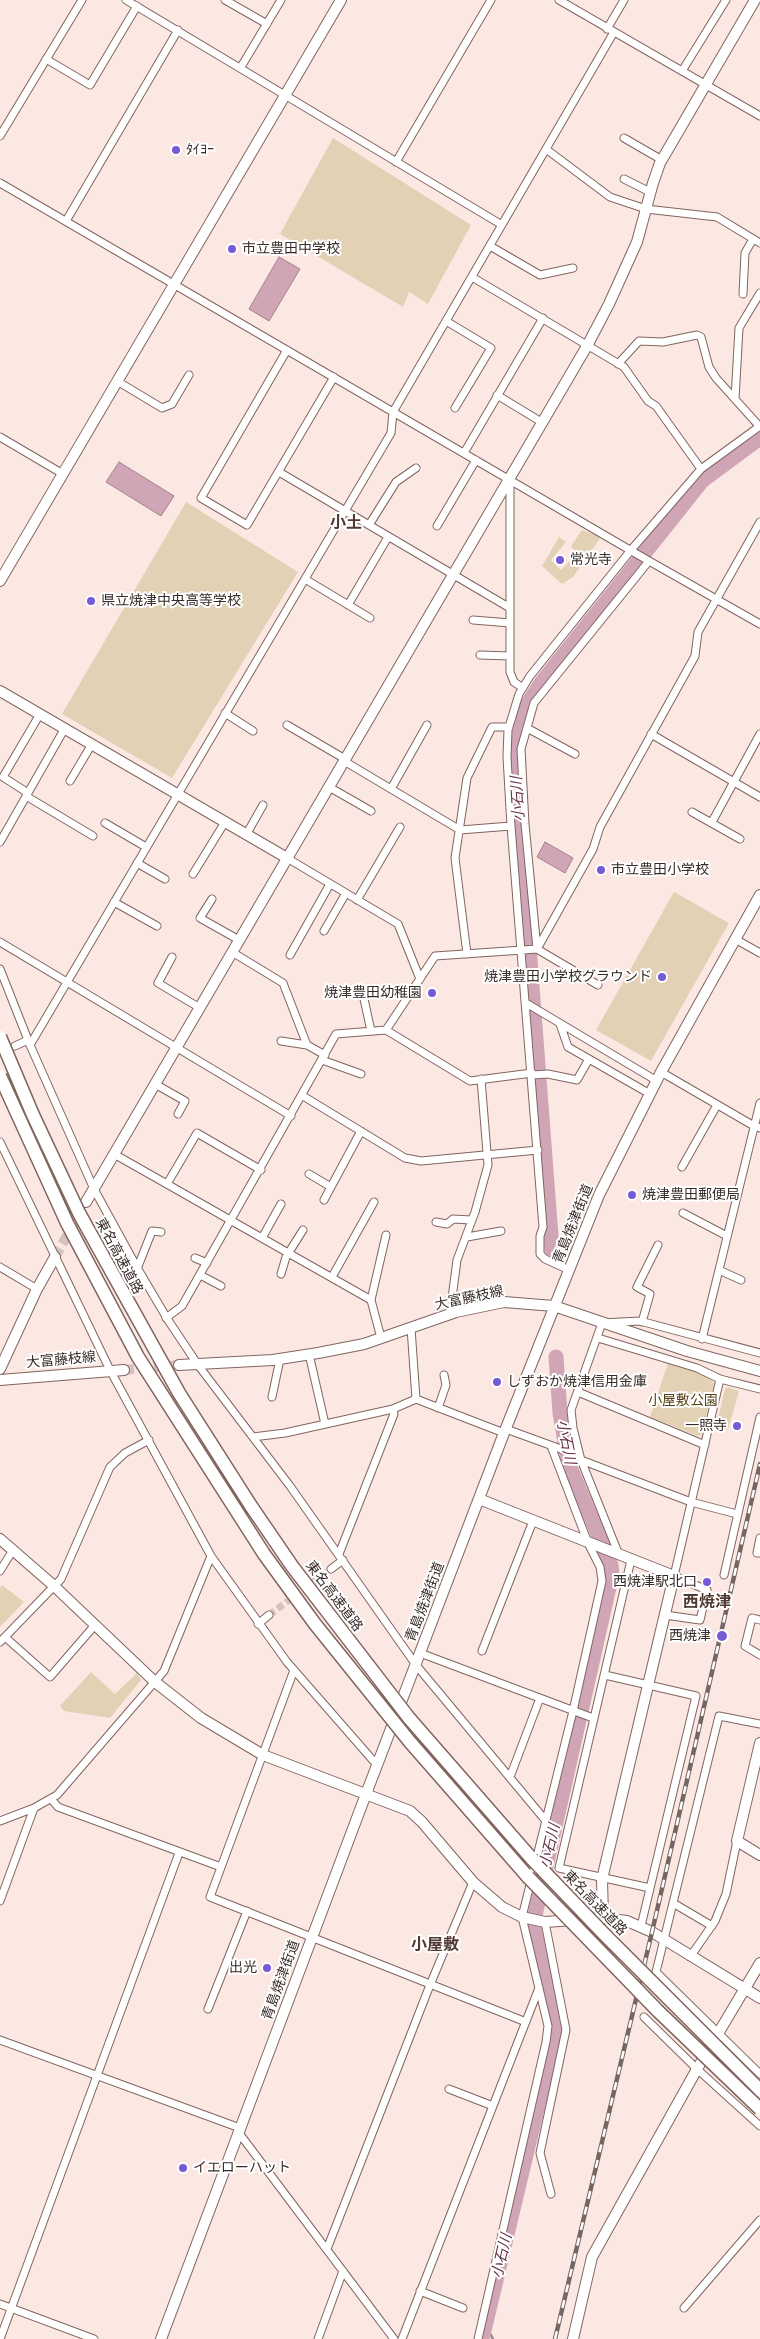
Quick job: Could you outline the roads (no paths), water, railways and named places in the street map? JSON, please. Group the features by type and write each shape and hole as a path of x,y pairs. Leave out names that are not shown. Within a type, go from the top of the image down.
{"highway":[{"name":"東名高速道路","path":"0,1038 83,1221 179,1393 251,1506 292,1566 408,1718 532,1859 760,2090"},
{"path":"0,1076 67,1223 138,1358 264,1554 315,1624 410,1742 528,1877 644,1997 760,2109"}],"street":[{"path":"0,136 82,0"},
{"path":"126,0 241,67 285,96 502,225"},
{"path":"225,0 267,24"},
{"path":"241,67 281,0"},
{"path":"0,580 340,0"},
{"path":"396,162 491,0"},
{"path":"559,0 760,116"},
{"path":"15,1046 29,1042 67,982 391,433 393,412 546,149 610,30 624,0"},
{"path":"682,71 726,0"},
{"path":"86,1202 587,346 609,304 637,242 650,192 662,160 755,0"},
{"path":"46,59 90,86 137,6"},
{"path":"66,221 178,30"},
{"path":"624,138 662,160"},
{"path":"546,149 610,197 646,209 716,217 760,243"},
{"path":"624,179 650,192"},
{"path":"0,183 760,624"},
{"path":"743,294 745,253 753,239"},
{"path":"490,246 540,276 573,268"},
{"path":"472,277 624,366 648,401 656,406 701,469"},
{"path":"735,399 739,328 760,293"},
{"path":"464,453 542,318"},
{"path":"446,321 491,348 455,408"},
{"path":"568,1270 545,1259 540,1254 540,1236 544,1227 511,826 507,757 509,727 519,694 523,688 701,469 760,427 709,367 701,337 697,335 663,342 639,341 618,364"},
{"path":"287,350 201,498 247,525 334,377"},
{"path":"117,381 162,408 172,404 189,375"},
{"path":"498,395 543,423"},
{"path":"0,437 63,474"},
{"path":"437,526 476,460"},
{"path":"369,525 396,482 416,468"},
{"path":"278,472 510,608"},
{"path":"510,480 511,678 523,688"},
{"path":"537,949 593,849 600,827 695,656 698,632 760,522"},
{"path":"348,605 388,536"},
{"path":"537,949 521,749 534,703 552,678 572,658 649,561"},
{"path":"305,579 370,618"},
{"path":"473,620 510,623"},
{"path":"480,655 510,656"},
{"path":"0,691 398,924 420,979"},
{"path":"225,713 253,731"},
{"path":"40,714 3,777 93,836"},
{"path":"287,725 460,830 511,826"},
{"path":"391,789 427,725"},
{"path":"467,954 455,858 467,778 492,727 509,727"},
{"path":"0,842 65,728"},
{"path":"527,728 575,754"},
{"path":"652,734 760,797"},
{"path":"712,822 732,782 760,734"},
{"path":"70,781 92,744"},
{"path":"329,787 371,811"},
{"path":"246,835 263,805"},
{"path":"692,812 740,839"},
{"path":"193,874 224,822"},
{"path":"105,823 146,847"},
{"path":"357,900 400,827"},
{"path":"137,863 164,879"},
{"path":"290,955 330,884"},
{"path":"324,931 346,893"},
{"path":"212,899 200,918 239,940"},
{"name":"青島焼津街道","path":"161,2339 377,1765 598,1195 659,1076 759,899"},
{"path":"114,902 157,926"},
{"path":"735,939 760,953"},
{"path":"0,942 291,1116"},
{"path":"386,1030 435,956 537,949 598,985"},
{"path":"232,952 283,983 307,1045"},
{"path":"172,957 158,983 200,1008"},
{"path":"0,969 29,1042 94,1189 166,1318 341,1557 362,1590 416,1665 546,1821"},
{"path":"364,999 371,1031"},
{"path":"526,1003 560,1024 757,1127"},
{"path":"560,1024 568,1047 650,1094"},
{"path":"166,1318 182,1306 208,1263 336,1034 386,1030 470,1081 532,1074 548,1074 577,1080 589,1059"},
{"path":"281,1041 307,1045 324,1057 361,1074"},
{"path":"456,1312 452,1298 457,1260 467,1237 488,1165 481,1079"},
{"path":"155,1084 185,1101 178,1114"},
{"path":"303,1096 405,1158 413,1160 421,1161 538,1150"},
{"path":"702,1339 727,1236 757,1127 760,1103"},
{"path":"682,1167 717,1105"},
{"path":"324,1200 361,1131"},
{"path":"167,1184 197,1133 261,1170"},
{"path":"0,1142 110,1370 211,1556 258,1624 294,1670 377,1765"},
{"path":"114,1154 232,1222 332,1276 371,1300"},
{"path":"309,1174 331,1187"},
{"path":"332,1276 374,1202"},
{"path":"262,1238 281,1204"},
{"path":"683,1213 727,1236"},
{"path":"436,1222 447,1224 453,1219 471,1220"},
{"path":"281,1274 289,1253 303,1230"},
{"path":"137,1269 152,1231 161,1232"},
{"path":"467,1237 501,1231"},
{"path":"381,1338 371,1300 386,1235"},
{"path":"642,1322 650,1294 637,1287 658,1245"},
{"path":"0,1369 37,1289 55,1257"},
{"path":"195,1258 208,1263"},
{"path":"0,1267 37,1289"},
{"path":"719,1270 740,1280"},
{"path":"200,1275 221,1286"},
{"name":"大富藤枝線","path":"179,1365 280,1359 309,1354 381,1338 456,1312 504,1302 554,1306 687,1351 760,1371"},
{"path":"620,1556 579,1457 573,1428 572,1410 602,1323 642,1322 760,1353"},
{"path":"411,1328 416,1399"},
{"path":"598,1338 697,1368 720,1379 760,1390"},
{"path":"309,1354 325,1424"},
{"path":"272,1398 280,1359"},
{"name":"大富藤枝線","path":"0,1380 124,1370"},
{"path":"438,1408 446,1385 444,1375"},
{"path":"602,1918 602,1879 720,1379"},
{"path":"578,1392 705,1444"},
{"path":"253,1437 285,1433 393,1409 416,1399 553,1447 691,1502 738,1514"},
{"path":"331,1569 341,1557 394,1414 393,1409"},
{"path":"724,1575 760,1417"},
{"path":"95,1626 50,1676 3,1639 61,1579 110,1467 125,1453 149,1440"},
{"path":"478,2339 546,2042 548,2026 525,1917 602,1580 600,1567 588,1543 553,1447"},
{"path":"480,1499 707,1590 700,1620 665,1615"},
{"path":"482,1651 533,1521"},
{"path":"760,1538 756,1552 760,1553"},
{"path":"0,1539 156,1682 201,1718 264,1755 366,1794 416,1816 473,1882 502,1907 525,1917 545,1922 602,1918 627,1921 641,1926 760,1998"},
{"path":"0,1571 13,1550"},
{"path":"0,1820 34,1808 52,1799 156,1682 164,1671 211,1556"},
{"path":"631,1560 559,1868 602,1879 650,1888"},
{"path":"258,1624 269,1615"},
{"path":"760,1620 752,1618 746,1646 760,1655"},
{"path":"420,1653 594,1718"},
{"path":"294,1670 210,1897 526,2022"},
{"path":"605,1675 696,1696 641,1926"},
{"path":"510,1777 540,1698"},
{"path":"760,1724 719,1716 656,1972 760,2074"},
{"path":"690,1957 712,1926 726,1894 760,1743"},
{"path":"52,1799 58,1808 221,1867"},
{"path":"0,1901 34,1808"},
{"path":"737,1841 760,1855"},
{"path":"0,2339 179,1853"},
{"path":"327,2249 430,1985 473,1882"},
{"path":"673,1903 712,1926"},
{"path":"208,2010 247,1911"},
{"path":"545,1922 566,2030 540,2152 551,2194"},
{"path":"573,2339 592,2257 697,2069 760,1963"},
{"path":"402,2339 539,1988"},
{"path":"644,2017 697,2069 760,2126"},
{"path":"0,2040 240,2130 342,2271 394,2339"},
{"path":"449,2089 493,2106"},
{"path":"684,2308 760,2220"},
{"path":"318,2339 342,2271"},
{"path":"420,2291 463,2308"},
{"path":"0,2304 94,2339"}],"waterway":[{"name":"小石川","path":"552,1249 516,776 515,755 519,730 527,705 541,683 702,481 760,438"},
{"name":"小石川","path":"482,2339 554,2038 554,2022 533,1924 612,1574 611,1565 569,1465 560,1413 556,1357"},
{"path":"486,2326 493,2339"}],"tunnel":[{"path":"55,1257 86,1202"},
{"path":"124,1370 179,1365"},
{"path":"269,1615 331,1569"}],"railway":[{"path":"555,2339 652,1932 760,1464"}],"place":[{"name":"ﾀｲﾖｰ","path":"176,150"},
{"name":"市立豊田中学校","path":"232,249"},
{"name":"常光寺","path":"560,560"},
{"name":"県立焼津中央高等学校","path":"91,601"},
{"name":"市立豊田小学校","path":"601,870"},
{"name":"焼津豊田小学校グラウンド","path":"662,977"},
{"name":"焼津豊田幼稚園","path":"432,993"},
{"name":"焼津豊田郵便局","path":"632,1195"},
{"name":"しずおか焼津信用金庫","path":"497,1382"},
{"name":"一照寺","path":"737,1426"},
{"name":"西焼津駅北口","path":"707,1582"},
{"name":"西焼津","path":"722,1636"},
{"name":"出光","path":"267,1968"},
{"name":"イエローハット","path":"183,2168"}],"district":[{"name":"小土","path":"346,523"},
{"name":"西焼津","path":"707,1602"},
{"name":"小屋敷","path":"435,1945"}],"park label":[{"name":"小屋敷公園","path":"683,1401"}]}
